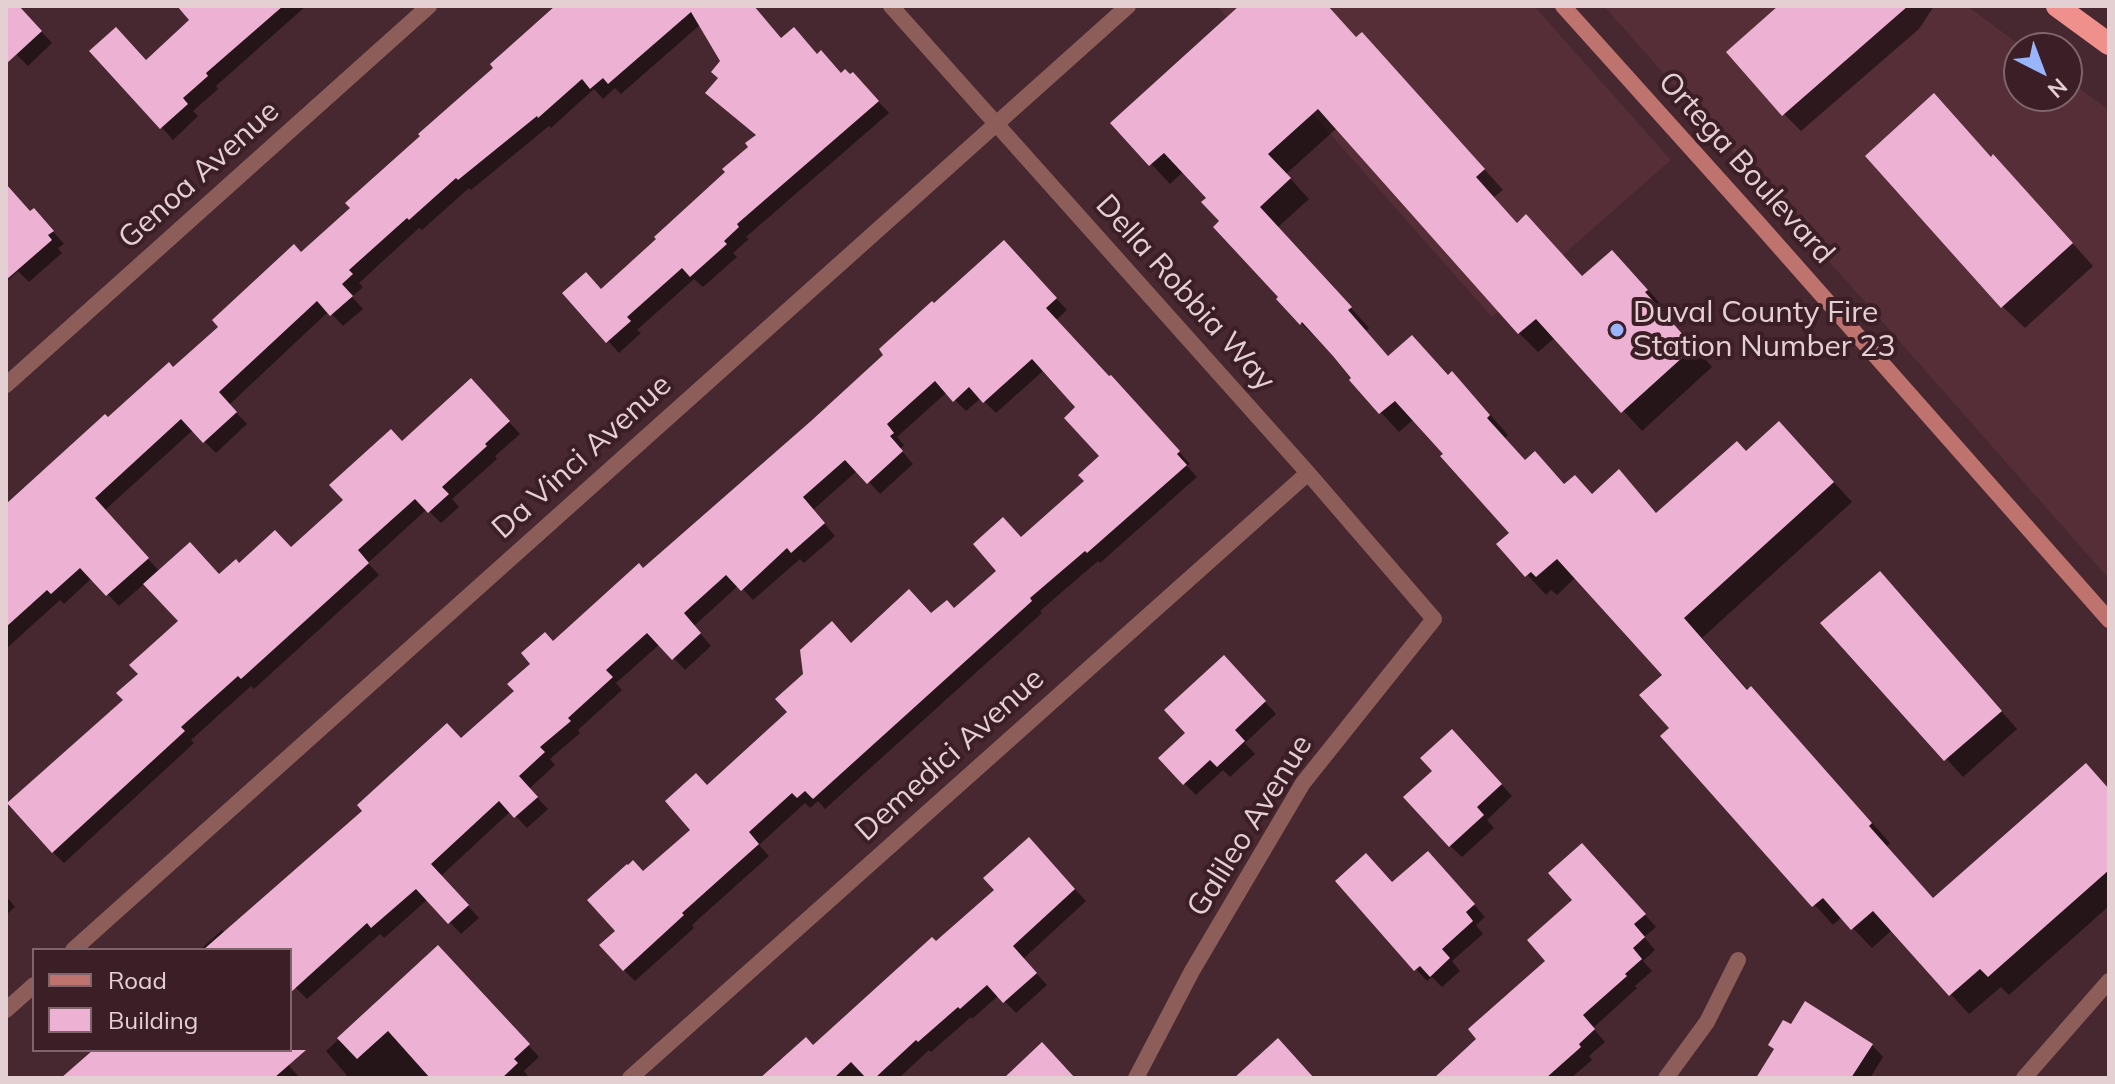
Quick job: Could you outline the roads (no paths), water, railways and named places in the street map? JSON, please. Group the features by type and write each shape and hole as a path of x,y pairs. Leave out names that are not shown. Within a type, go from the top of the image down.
{"highway":[{"path":"2057,6 2109,44"}],"main road":[{"name":"Ortega Boulevard","path":"1563,6 2109,620"}],"street":[{"name":"Genoa Avenue","path":"6,385 429,6"},
{"name":"Della Robbia Way","path":"891,6 1308,473 1434,619"},
{"name":"Da Vinci Avenue","path":"75,948 1128,6"},
{"name":"Demedici Avenue","path":"630,1078 1308,473"},
{"name":"Galileo Avenue","path":"1136,1078 1192,971 1303,783 1434,619"},
{"path":"1666,1078 1707,1022 1738,960"},
{"path":"2024,1078 2109,981"},
{"path":"6,1010 32,987"}],"place":[{"name":"Duval County Fire Station Number 23","path":"1617,330"}]}
